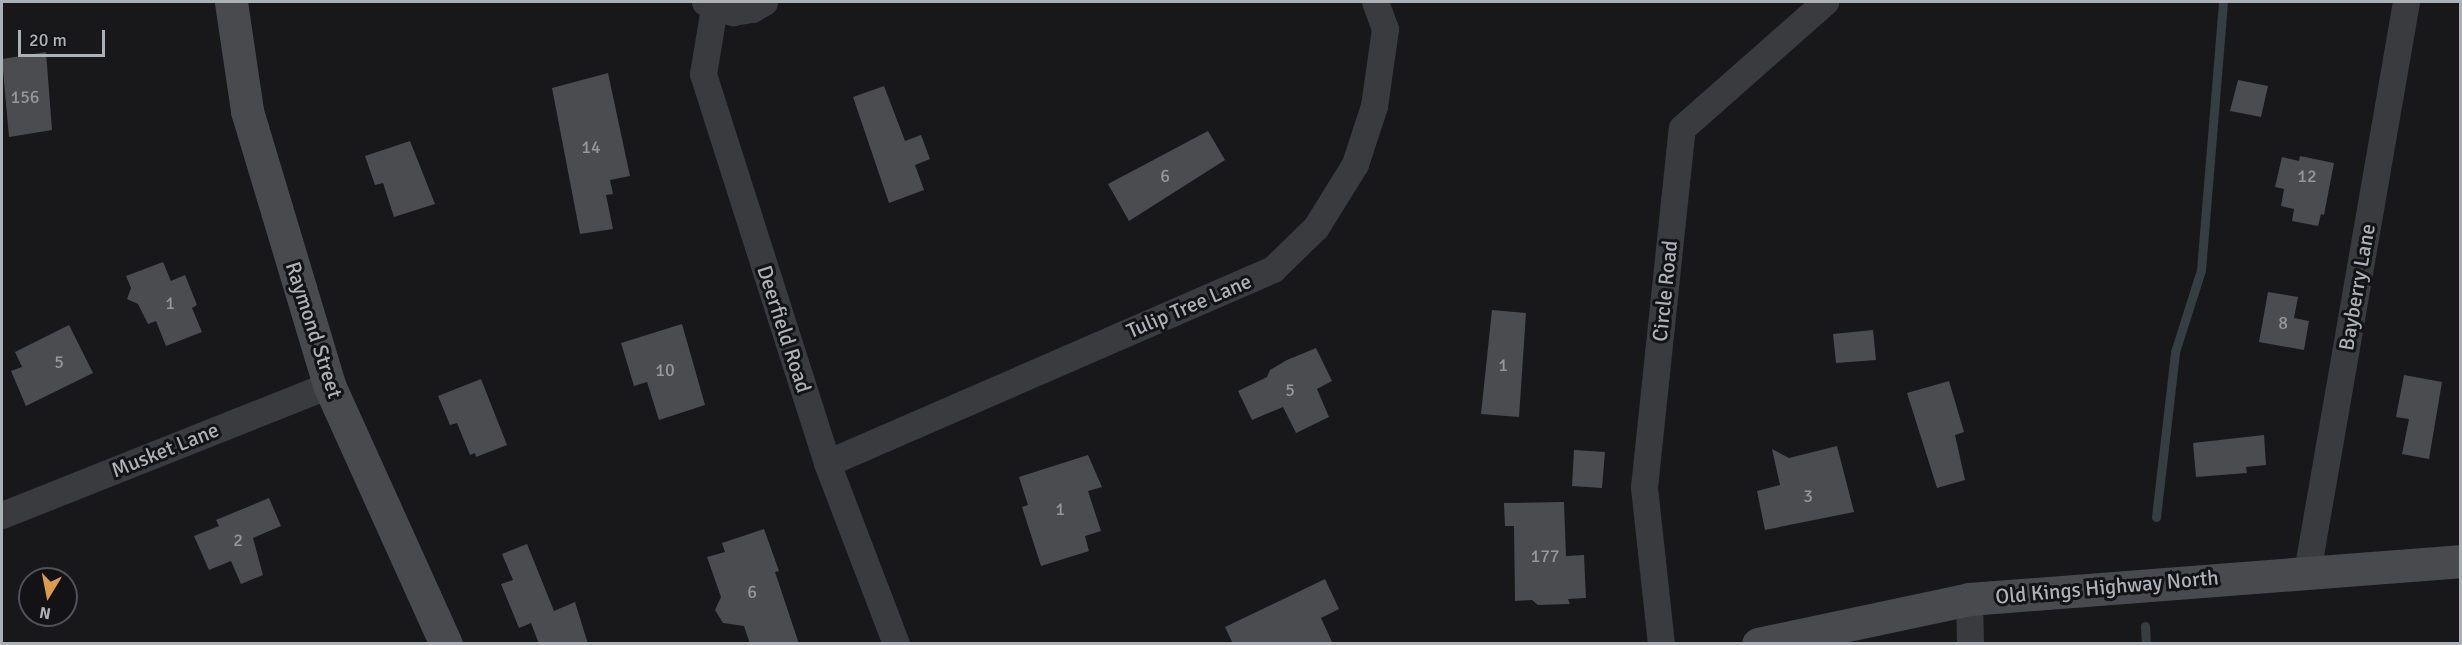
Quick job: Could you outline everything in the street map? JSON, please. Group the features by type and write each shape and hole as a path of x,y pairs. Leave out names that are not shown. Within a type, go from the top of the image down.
{"main road":[{"name":"Raymond Street","path":"231,2 247,111 329,385 446,644"},
{"name":"Old Kings Highway North","path":"1758,644 1968,599 2460,561"}],"street":[{"name":"Deerfield Road","path":"764,2 752,9 733,12 710,5 703,74 827,462 896,644"},
{"name":"Tulip Tree Lane","path":"827,462 1273,269 1316,227 1354,164 1374,106 1385,29 1376,2"},
{"name":"Circle Road","path":"1661,644 1644,488 1682,128 1825,2"},
{"name":"Bayberry Lane","path":"2307,572 2406,2"},
{"name":"Musket Lane","path":"2,516 329,385"},
{"path":"1968,599 1970,644"}],"building":[{"path":"46,52 52,130 9,137 2,59"},
{"path":"608,73 630,176 610,180 613,194 606,195 613,229 580,234 552,88"},
{"path":"2238,80 2268,86 2261,117 2230,111"},
{"path":"884,86 905,141 921,135 930,159 915,165 924,190 889,203 853,97"},
{"path":"1208,131 1225,160 1129,221 1108,184"},
{"path":"410,141 435,204 394,217 383,183 375,185 365,156"},
{"path":"2300,156 2334,163 2324,215 2321,214 2318,226 2292,221 2294,209 2281,206 2284,189 2275,187 2282,157 2299,161"},
{"path":"163,262 171,281 185,275 197,305 192,308 202,332 166,346 156,321 148,324 138,304 127,299 131,288 126,276"},
{"path":"2268,292 2298,297 2294,318 2309,321 2304,350 2259,342"},
{"path":"1492,310 1526,313 1519,417 1481,414"},
{"path":"682,324 705,405 659,420 647,382 634,386 621,343"},
{"path":"69,325 93,373 26,406 11,371 22,367 15,352"},
{"path":"1873,330 1876,360 1836,363 1833,334"},
{"path":"1316,348 1332,381 1317,389 1329,417 1296,433 1283,407 1252,420 1238,391 1267,377 1270,370 1287,360"},
{"path":"2404,375 2442,382 2429,459 2402,454 2409,419 2396,417"},
{"path":"481,379 507,445 476,457 475,453 470,455 457,423 450,425 438,396"},
{"path":"1949,381 1964,432 1955,435 1965,480 1937,488 1907,393"},
{"path":"2264,435 2266,465 2246,467 2247,473 2196,477 2193,443"},
{"path":"1837,446 1854,512 1765,530 1757,491 1780,485 1772,449 1789,458"},
{"path":"1574,450 1605,452 1602,488 1572,486"},
{"path":"1088,455 1102,487 1088,491 1101,531 1085,536 1089,551 1041,566 1022,507 1028,505 1019,477"},
{"path":"269,498 281,526 253,538 263,575 241,584 231,561 209,570 194,536 219,526 216,520"},
{"path":"1564,502 1566,556 1584,555 1586,598 1568,599 1570,604 1538,605 1532,600 1515,601 1514,526 1505,526 1504,503"},
{"path":"764,529 779,571 775,572 799,644 750,644 744,626 723,623 715,610 721,597 707,557 725,552 722,543"},
{"path":"527,544 554,611 575,602 588,644 539,644 531,623 519,628 501,584 513,580 502,554"},
{"path":"1325,579 1339,609 1321,618 1333,644 1233,644 1225,627"}],"waterway":[{"path":"2156,517 2175,352 2201,270 2223,2"},
{"path":"2145,626 2146,644"}]}
